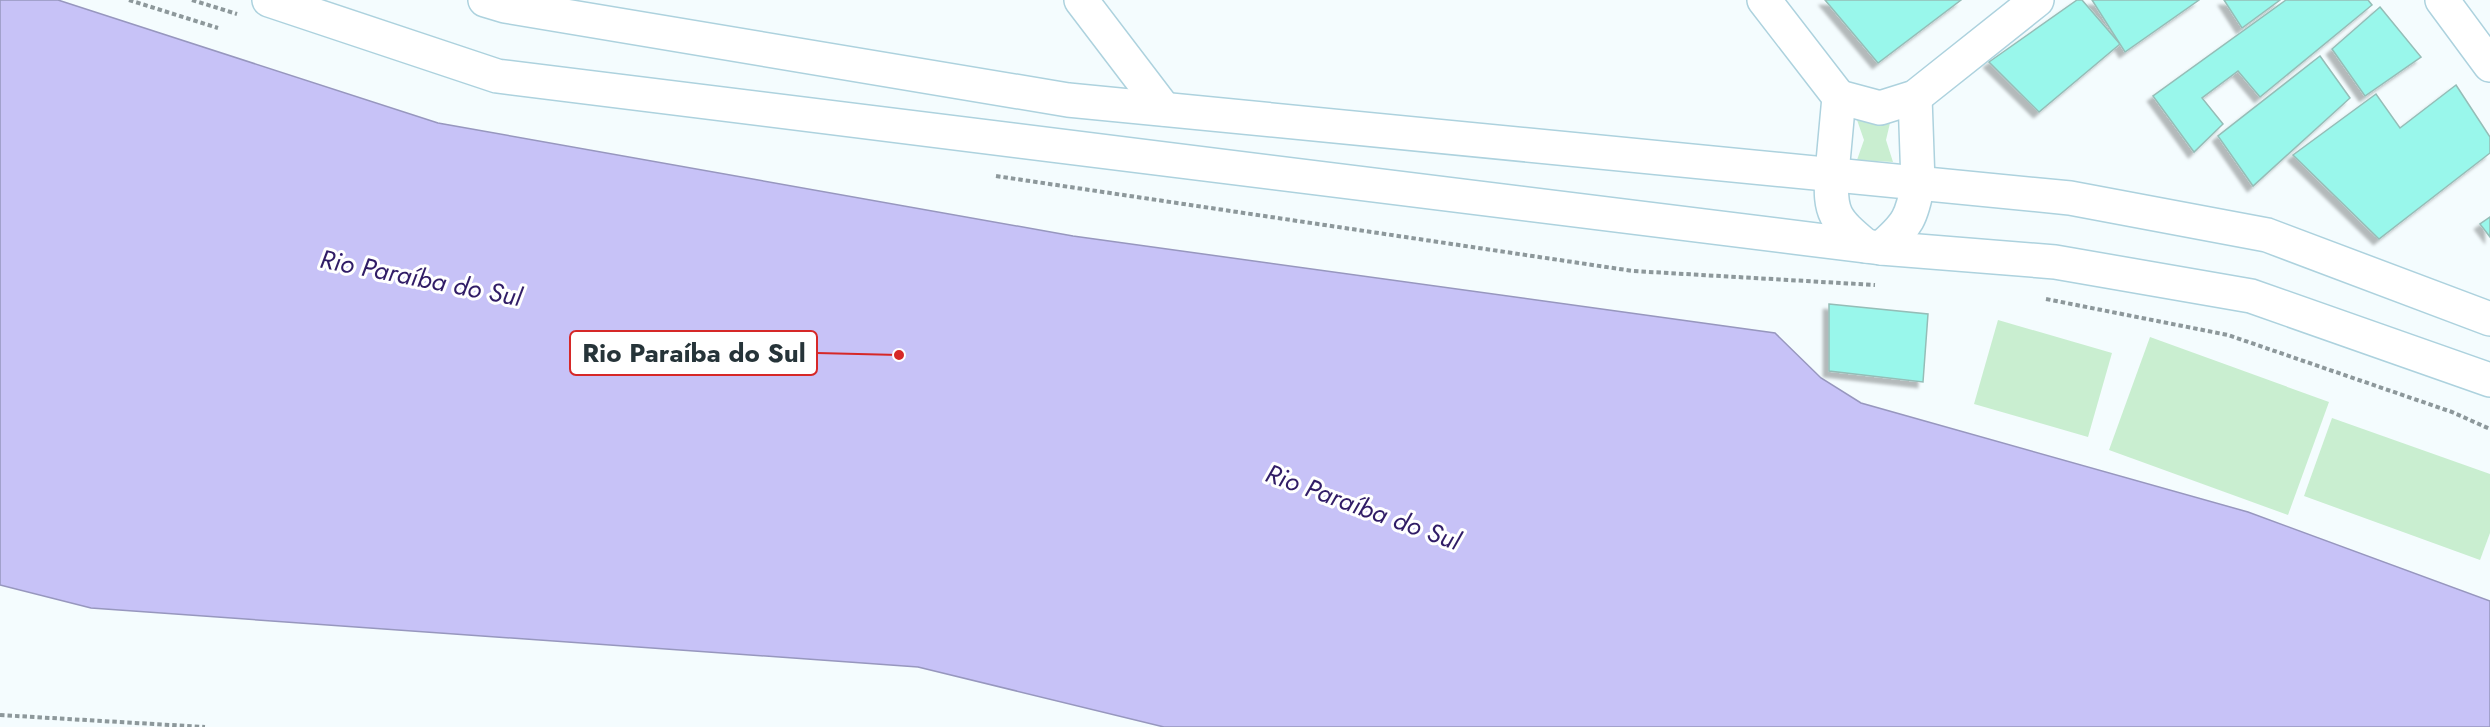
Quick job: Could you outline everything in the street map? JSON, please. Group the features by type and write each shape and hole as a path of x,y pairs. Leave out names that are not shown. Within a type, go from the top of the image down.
{"main road":[{"path":"269,0 497,76 1874,247 2055,262 2251,296 2490,380"},
{"path":"485,0 504,6 571,8 1068,100 2070,198 2268,235 2490,319"},
{"path":"1081,0 1164,109"},
{"path":"1764,0 1839,96 1880,108 1915,97 2037,0"},
{"path":"2442,0 2490,65"},
{"path":"1839,96 1830,199 1840,224 1874,247"},
{"path":"1874,247 1903,229 1914,207 1918,183 1915,97"}],"path":[{"path":"129,0 218,28"},
{"path":"0,716 204,727"}],"green space":[{"path":"1857,120 1890,123 1886,140 1893,162 1857,160 1864,140"},
{"path":"1998,320 2112,353 2088,437 1974,404"},
{"path":"2150,337 2329,402 2288,515 2109,450"},
{"path":"2332,418 2490,474 2490,533 2480,560 2304,496"}],"water":[{"name":"Rio Paraíba do Sul","path":"0,0 58,0 438,123 1073,236 1775,333 1821,378 1861,403 2248,512 2490,601 2490,727 1164,727 918,667 91,608 0,585"}],"building":[{"path":"1825,0 1961,0 1878,63"},
{"path":"2077,0 2082,0 2120,44 2039,112 1989,62"},
{"path":"2092,0 2199,0 2125,52"},
{"path":"2224,0 2280,0 2242,28"},
{"path":"2286,0 2368,0 2372,5 2260,97 2238,71 2202,98 2223,124 2194,152 2153,96"},
{"path":"2380,7 2421,57 2365,96 2332,49"},
{"path":"2320,56 2350,98 2253,186 2218,136"},
{"path":"2456,85 2490,137 2490,153 2379,239 2293,155 2376,94 2400,128"},
{"path":"2490,217 2490,237 2480,224"},
{"path":"1829,304 1928,314 1923,382 1829,371"}],"place":[{"name":"Rio Paraíba do Sul","path":"899,355"}]}
